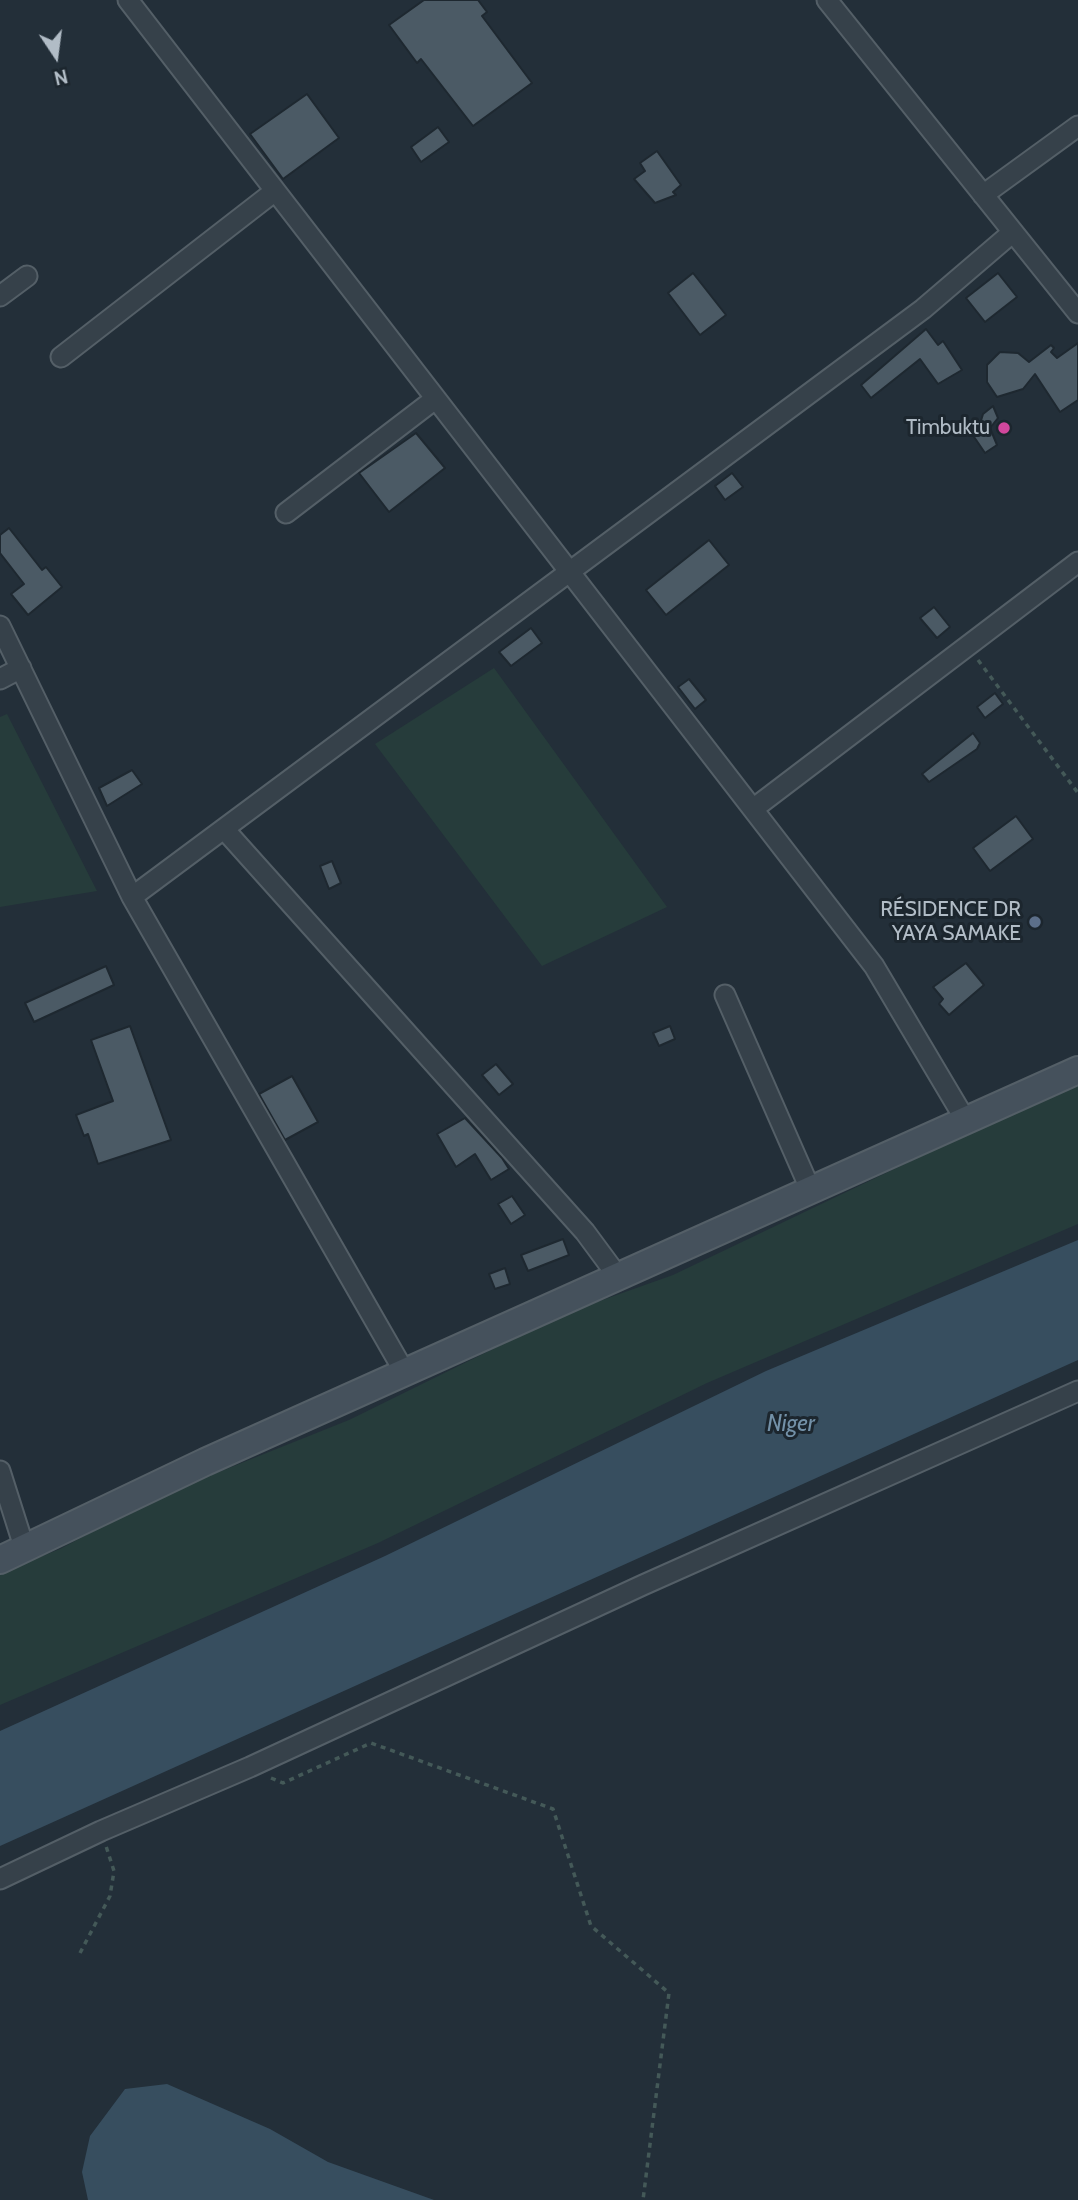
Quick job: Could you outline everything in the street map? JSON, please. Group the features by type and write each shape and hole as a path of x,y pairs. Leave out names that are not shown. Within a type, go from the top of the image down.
{"main road":[{"path":"0,1560 205,1462 1078,1070"}],"street":[{"path":"128,0 874,966 966,1121"},
{"path":"827,0 1078,313"},
{"path":"983,195 1078,126"},
{"path":"61,357 275,191"},
{"path":"132,897 923,309 1013,232"},
{"path":"0,296 27,276"},
{"path":"286,513 435,399"},
{"path":"753,809 1078,562"},
{"path":"0,626 132,897 405,1373"},
{"path":"0,679 21,668"},
{"path":"224,829 585,1232 619,1278"},
{"path":"725,995 811,1191"},
{"path":"0,1879 101,1831 250,1768 643,1585 1078,1391"},
{"path":"0,1471 25,1550"}],"path":[{"path":"967,647 1078,793"},
{"path":"250,1768 283,1783 371,1743 553,1809 591,1926 669,1993 643,2200"},
{"path":"79,1954 110,1896 114,1871 101,1831"}],"green space":[{"path":"494,668 667,907 542,966 375,744"},
{"path":"7,714 97,891 0,907 0,717"},
{"path":"1078,1081 1078,1224 707,1383 378,1543 0,1705 0,1573 60,1549 159,1496 349,1420 566,1313 673,1275"}],"water":[{"name":"Niger","path":"1078,1240 1078,1360 0,1846 0,1731 385,1556 766,1371"},
{"path":"167,2084 270,2129 328,2162 434,2200 88,2200 82,2172 90,2136 125,2089"}],"building":[{"path":"424,0 478,0 487,12 482,16 532,83 473,126 421,59 417,63 389,25"},
{"path":"307,94 339,138 283,179 250,134"},
{"path":"438,127 449,142 421,162 411,147"},
{"path":"657,151 681,185 673,192 676,195 655,203 634,179 645,171 640,163"},
{"path":"693,273 726,315 700,335 668,293"},
{"path":"998,273 1017,297 985,322 966,298"},
{"path":"926,329 938,345 943,341 962,370 938,384 920,359 871,398 861,385"},
{"path":"1078,343 1078,400 1060,412 1035,374 1023,389 997,397 987,382 987,365 1000,352 1018,353 1029,362 1051,345 1054,348 1051,352 1057,358"},
{"path":"993,406 998,418 990,428 997,445 985,453 970,431 980,424 983,414"},
{"path":"416,433 445,468 389,512 359,473"},
{"path":"732,473 743,487 725,500 715,486"},
{"path":"9,528 42,570 46,567 62,587 28,615 11,594 24,584 0,553 0,535"},
{"path":"709,540 729,565 666,615 646,590"},
{"path":"934,607 950,627 937,638 920,618"},
{"path":"531,628 542,643 511,666 499,652"},
{"path":"689,679 706,700 695,709 678,687"},
{"path":"995,693 1003,704 985,718 977,707"},
{"path":"973,733 980,743 977,749 929,782 922,774"},
{"path":"132,770 142,784 107,806 99,788"},
{"path":"1016,816 1033,839 990,871 973,848"},
{"path":"332,861 341,883 329,889 320,866"},
{"path":"966,963 984,985 949,1015 939,1004 943,999 933,987"},
{"path":"106,966 114,985 34,1022 25,1003"},
{"path":"130,1026 171,1140 98,1164 88,1134 84,1136 76,1115 113,1101 91,1040"},
{"path":"670,1026 675,1039 659,1046 653,1033"},
{"path":"496,1064 513,1084 499,1095 482,1075"},
{"path":"292,1076 318,1122 285,1140 259,1094"},
{"path":"465,1118 509,1169 491,1180 475,1154 456,1167 437,1134"},
{"path":"512,1196 525,1215 511,1224 498,1204"},
{"path":"563,1239 569,1255 528,1271 521,1255"},
{"path":"505,1268 510,1284 495,1289 489,1274"}],"place":[{"name":"Timbuktu","path":"1004,428"},
{"name":"RÉSIDENCE DR YAYA SAMAKE","path":"1035,922"}]}
